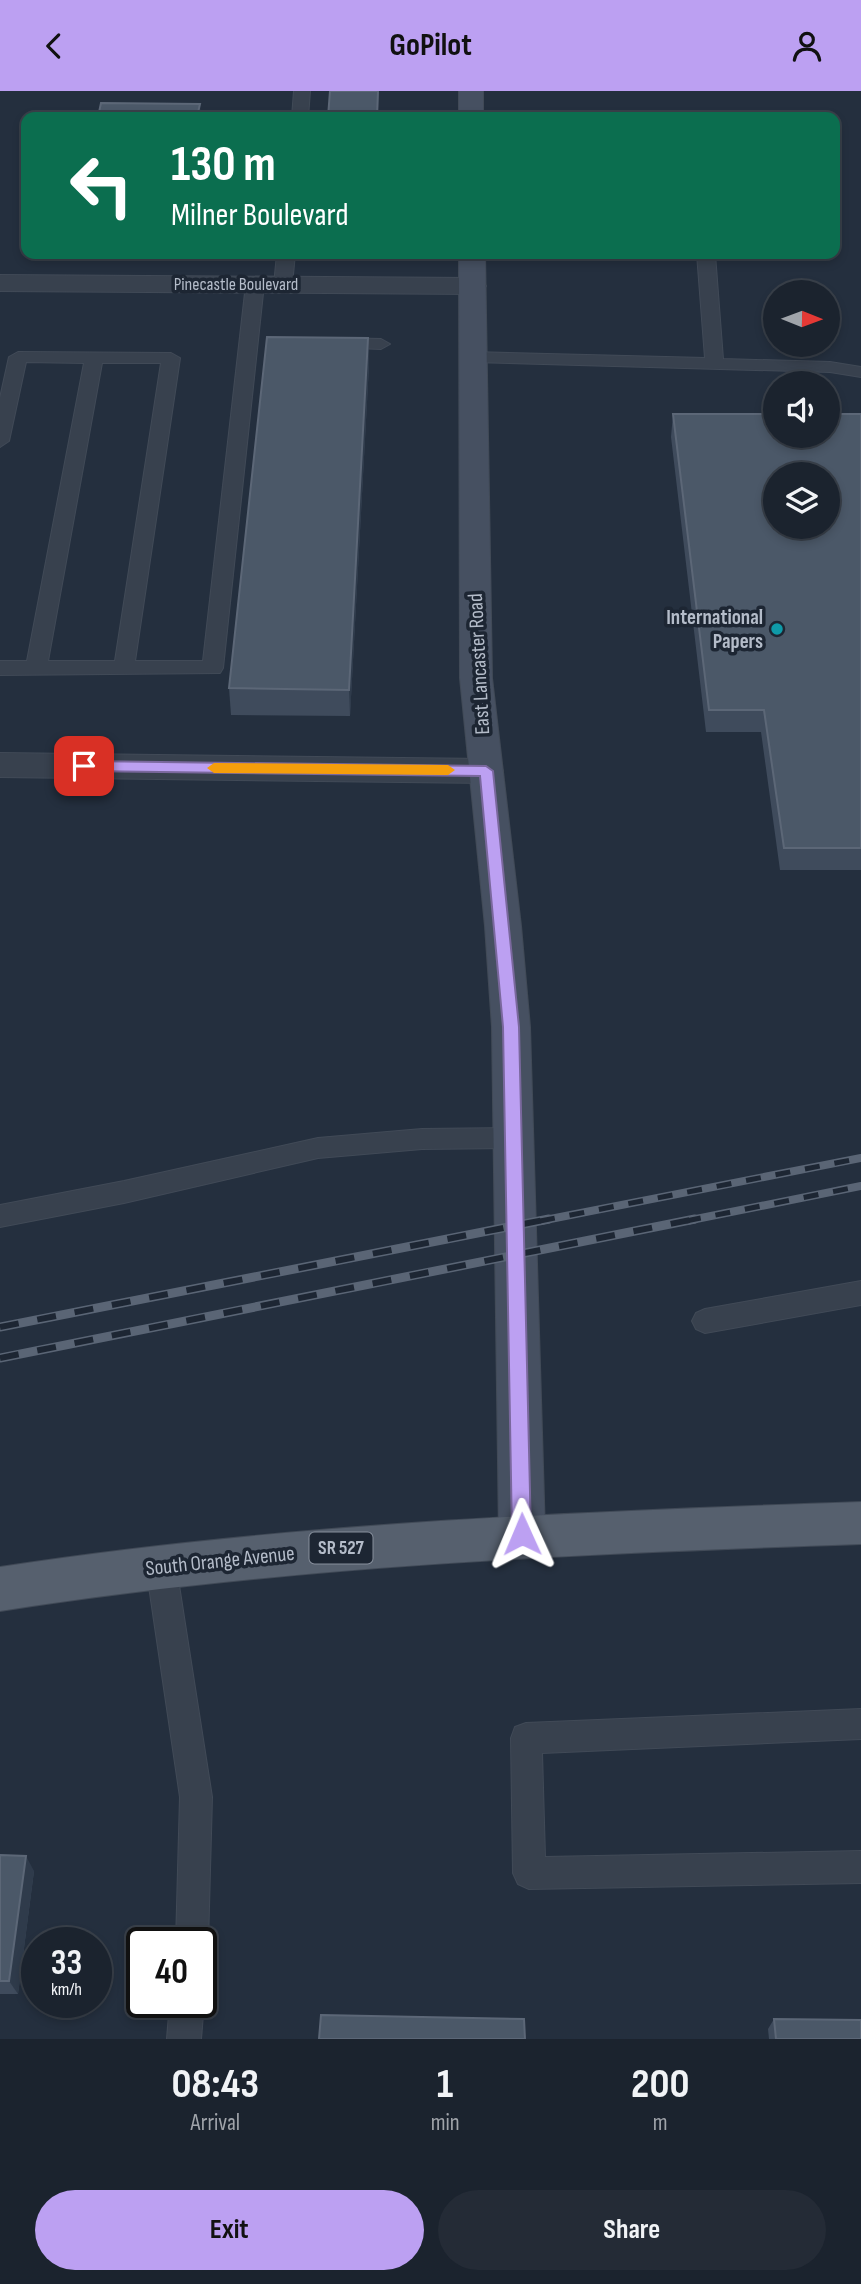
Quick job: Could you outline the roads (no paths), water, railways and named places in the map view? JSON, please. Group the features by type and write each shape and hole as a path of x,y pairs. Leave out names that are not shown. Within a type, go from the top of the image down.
{"main road":[{"name":"South Orange Avenue","path":"0,1590 161,1566 358,1546 522,1534 861,1523"}],"street":[{"path":"471,91 471,112"},
{"name":"East Lancaster Road","path":"472,259 476,678 511,1027 522,1534"},
{"name":"Pinecastle Boulevard","path":"0,282 472,286"},
{"path":"0,765 486,771"}],"lane":[{"path":"300,112 302,91"},
{"path":"283,285 286,259"},
{"path":"706,259 714,364"},
{"path":"0,668 213,668 256,343 256,284"},
{"path":"315,343 381,344"},
{"path":"0,441 18,357 171,358 124,668"},
{"path":"36,668 94,357"},
{"path":"472,357 830,366 861,372"},
{"path":"0,1216 318,1148 422,1139 514,1138"},
{"path":"705,1321 861,1293"},
{"path":"161,1566 196,1797 192,1927"},
{"path":"861,1724 526,1738 529,1873 861,1867"},
{"path":"184,2039 186,2018"}],"railway":[{"path":"540,1221 861,1158"},
{"path":"686,1221 861,1186"},
{"path":"0,1327 549,1219"},
{"path":"0,1358 695,1219"}],"place":[{"name":"International Papers","path":"777,629"}]}
